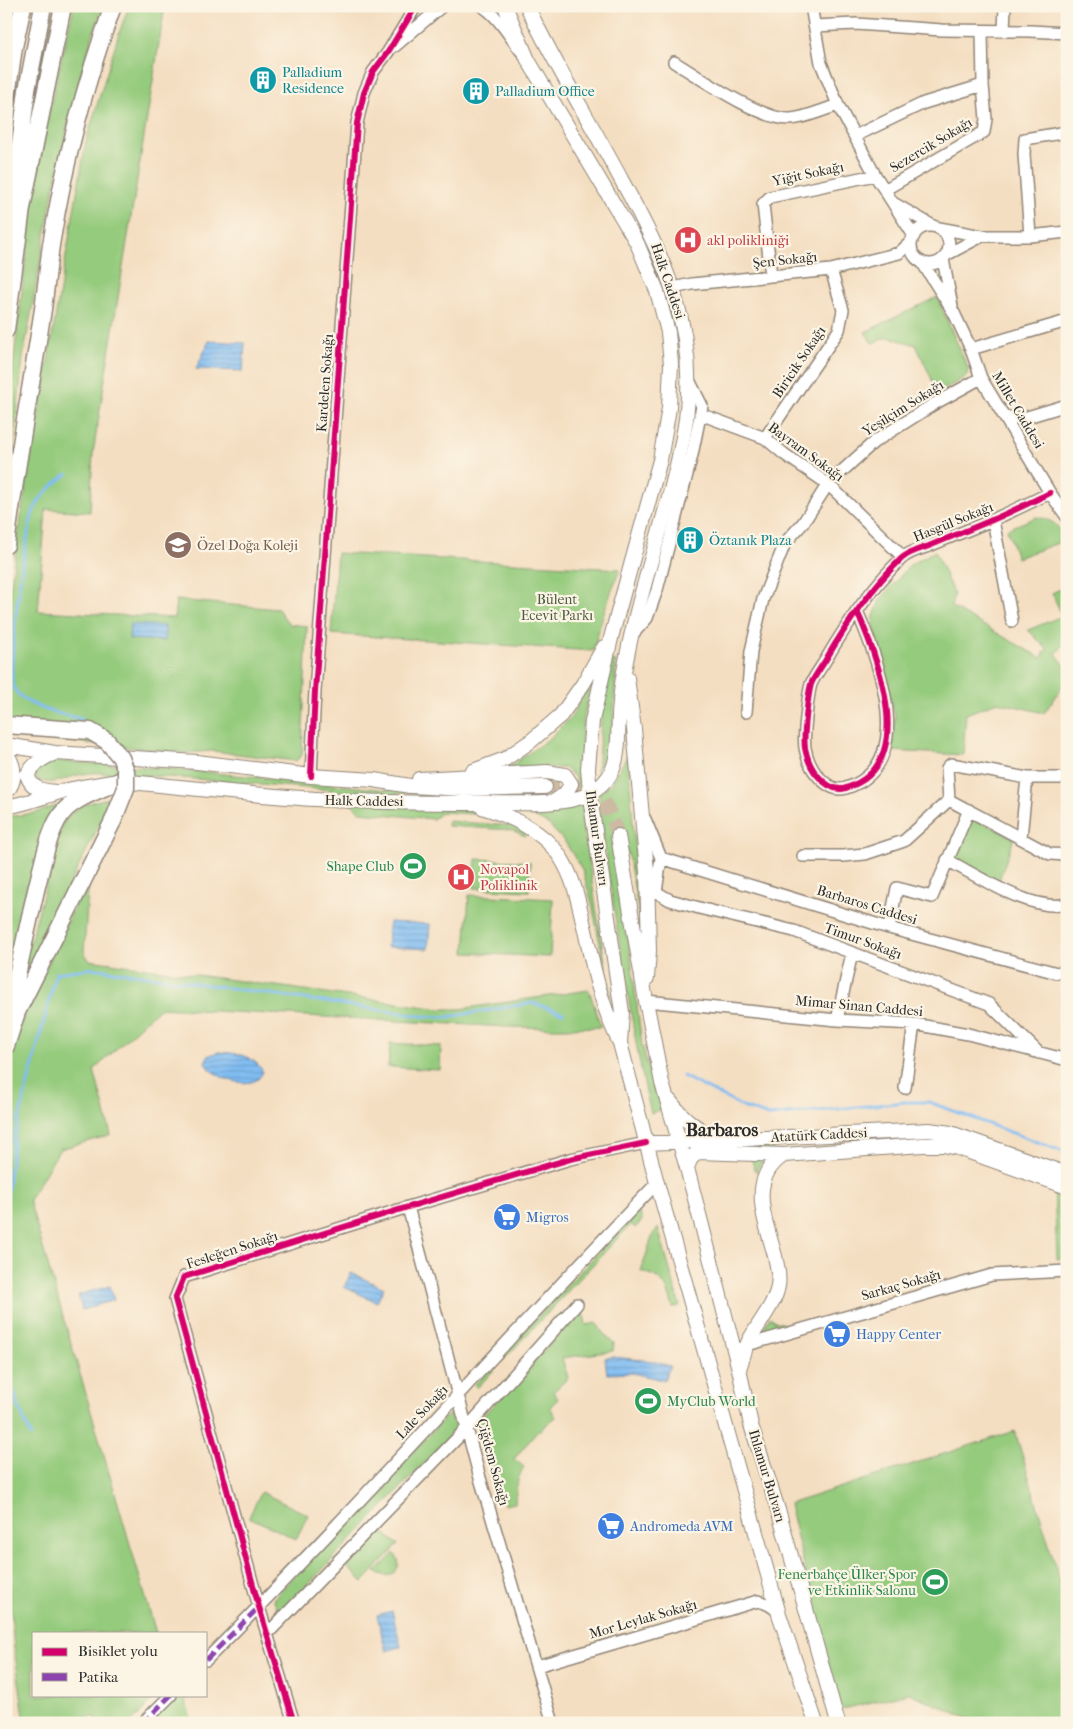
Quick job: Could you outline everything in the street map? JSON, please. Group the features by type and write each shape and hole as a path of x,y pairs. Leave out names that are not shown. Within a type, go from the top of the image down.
{"highway":[{"path":"6,103 14,47 23,6"},
{"path":"6,266 27,90 43,6"},
{"path":"6,330 22,208 63,6"},
{"path":"6,545 14,481 66,168 92,66 113,6"},
{"path":"6,725 90,731 107,741 121,758 126,771 126,788 123,800 17,1012 6,1046"},
{"path":"6,1028 45,854 56,821 65,810 84,797 119,781"}],"main road":[{"name":"Halk Caddesi","path":"505,6 528,60 637,243 657,290 668,332 671,364 669,408 661,451 612,634"},
{"name":"Halk Caddesi","path":"6,806 26,803 58,792 119,781 318,800 469,803 554,802 582,797 602,785 609,777 616,763 624,669 630,637 645,578 674,484 686,418 688,378 686,347 681,316 673,288 651,235 531,10"},
{"path":"455,777 505,760 561,715 583,684 612,634"},
{"name":"Ihlamur Bulvarı","path":"612,634 592,721 588,769 622,1012 620,1043"},
{"name":"Halk Caddesi","path":"624,669 628,681 647,872 651,893 646,1001"},
{"path":"6,745 56,753 197,762 311,776 374,780 558,773 564,775 571,784 565,794 554,802"},
{"path":"6,753 14,767 14,779 6,792"},
{"path":"56,753 44,757 32,766 27,775 30,784 40,789 58,792"},
{"path":"374,780 410,786 464,789 545,787"},
{"name":"Ihlamur Bulvarı","path":"469,803 499,812 536,831 560,857 572,879 598,985 612,1027 620,1043 657,1183 779,1614 816,1723"},
{"path":"618,836 646,1001 666,1096 678,1141 697,1152 690,1160 687,1168"},
{"path":"666,1096 694,1127 718,1140"},
{"name":"Atatürk Caddesi","path":"646,1143 929,1130 950,1133 1067,1174"},
{"name":"Ihlamur Bulvarı","path":"678,1141 687,1168 739,1369 751,1425 779,1513 838,1723"},
{"name":"Atatürk Caddesi","path":"697,1152 784,1155 943,1145 958,1148 1067,1188"},
{"path":"739,1369 747,1345 775,1296 778,1286 779,1275 761,1205 763,1180 770,1166 784,1155"}],"street":[{"name":"Kardelen Sokağı","path":"311,776 316,681 357,123 364,93 373,72 388,52 416,6"},
{"path":"388,52 442,6"},
{"path":"482,6 499,23 528,60"},
{"path":"811,6 820,63 838,105 875,175 886,189 913,238 913,253 954,313"},
{"path":"1004,31 1005,6"},
{"path":"814,26 856,24 982,32 1067,33"},
{"name":"Sezercik Sokağı","path":"886,189 984,132 986,120 982,32"},
{"path":"674,62 735,99 774,117 791,119 838,105"},
{"path":"855,136 924,102 983,85"},
{"path":"1030,236 1024,154 1026,139 1067,132"},
{"name":"Yiğit Sokağı","path":"771,276 763,204 770,197 875,175"},
{"path":"893,204 936,227 947,237 949,243 945,257 954,313"},
{"path":"913,238 922,228 936,227 982,236 1030,236 1067,232"},
{"path":"899,253 933,264 982,236"},
{"name":"Şen Sokağı","path":"673,288 692,284 831,270 899,253 913,238"},
{"name":"Biricik Sokağı","path":"765,438 839,330 842,310 831,270"},
{"name":"Millet Caddesi","path":"954,313 972,349 981,378 1050,493 1067,517"},
{"path":"972,349 1067,321"},
{"path":"630,637 647,618 657,590 702,406 688,378"},
{"name":"Yeşilçim Sokağı","path":"746,712 751,651 763,599 785,543 804,523 828,484 874,442 934,404 981,378"},
{"path":"1005,417 1024,418 1067,405"},
{"name":"Bayram Sokağı","path":"700,414 765,438 784,454 828,484 903,557"},
{"name":"Hasgül Sokağı","path":"858,611 879,668 888,722 886,744 880,762 871,773 857,784 844,789 830,787 822,782 811,768 805,747 811,685 835,644 858,611 903,557 993,520 1050,493"},
{"path":"993,520 1012,621"},
{"path":"949,800 947,768 951,764 1027,778 1067,778"},
{"path":"1021,837 1027,778"},
{"path":"949,800 1050,854 1067,855"},
{"path":"803,856 865,854 904,841 949,800"},
{"path":"642,810 661,858 651,893"},
{"path":"890,928 897,888 932,897 969,810"},
{"name":"Barbaros Caddesi","path":"661,858 890,928 1057,973 1067,971"},
{"path":"947,860 1034,903 1062,906 1067,904"},
{"name":"Timur Sokağı","path":"651,893 670,900 794,932 989,1004 1040,1054"},
{"path":"838,1020 852,953"},
{"name":"Mimar Sinan Caddesi","path":"646,1001 838,1020 914,1024 968,1034 1067,1060"},
{"path":"905,1088 914,1024"},
{"name":"Fesleğen Sokağı","path":"294,1723 259,1607 175,1299 177,1290 184,1277 570,1159 646,1143"},
{"name":"Lale Sokağı","path":"208,1658 259,1607 459,1395 577,1266 657,1183"},
{"name":"Çiğdem Sokağı","path":"408,1207 480,1478 553,1723"},
{"name":"Sarkaç Sokağı","path":"747,1345 992,1275 1067,1271"},
{"path":"268,1632 468,1427 577,1304"},
{"name":"Mor Leylak Sokağı","path":"537,1666 758,1601 771,1605 779,1614"},
{"path":"143,1723 170,1696"}],"green space":[{"path":"74,6 104,6 94,31 73,102 52,197 23,358 12,459 6,470 6,424 32,208 48,116"},
{"path":"129,6 165,6 93,453 90,512 46,509 38,611 174,618 176,600 278,609 289,624 307,626 302,755 296,761 212,751 187,753 6,735 6,618 21,515 86,141"},
{"path":"937,297 968,368 967,376 938,393 916,345 888,337 872,343 865,332"},
{"path":"1037,517 1055,524 1066,540 1017,558 1007,529"},
{"path":"935,551 954,595 951,607 1041,658 1047,649 1028,630 1067,614 1067,640 1056,654 1067,668 1067,680 1044,713 997,702 966,714 963,755 892,751 895,717 873,619 880,600 910,565"},
{"name":"Bülent Ecevit Parkı","path":"337,553 620,569 605,609 593,651 331,634"},
{"path":"1067,586 1067,611 1061,613 1052,593"},
{"path":"613,660 616,662 613,739 608,753 597,771 602,711"},
{"path":"592,680 586,707 581,747 584,788 570,791 576,784 575,777 564,768 509,767 550,738 572,716"},
{"path":"628,754 640,918 624,834 611,838 629,942 642,1045 651,1078 663,1109 651,1113 643,1081 618,935 599,793 612,783"},
{"path":"57,761 173,769 409,792 393,795 101,773 88,773 55,782 37,779 35,774 48,762"},
{"path":"113,797 24,977 21,976 62,825 78,808"},
{"path":"348,800 473,811 473,814 442,812 433,819 360,812"},
{"path":"67,802 47,825 21,917 6,992 6,817 35,813"},
{"path":"583,802 583,827 611,999 592,904 583,871 565,842 548,824 514,807"},
{"path":"969,816 1014,838 998,883 950,858"},
{"path":"448,821 513,826 526,833 525,836 512,830 447,826"},
{"path":"476,859 530,862 529,891 474,888"},
{"path":"89,875 84,952 89,960 441,1009 460,1009 589,990 601,1027 507,1027 159,1008 94,1070 111,1135 60,1149 29,1200 156,1632 32,1632 32,1696 157,1696 130,1723 98,1723 95,1717 64,1719 64,1723 25,1723 14,1647 6,1555 6,1066 18,1029"},
{"path":"469,895 553,899 550,957 465,953"},
{"path":"390,1043 441,1046 440,1070 388,1067"},
{"path":"744,1140 794,1140 775,1147 763,1159 756,1172"},
{"path":"1054,1185 1067,1191 1067,1258 1057,1259"},
{"path":"637,1211 642,1221 635,1228 631,1224 477,1388 474,1385"},
{"path":"658,1228 680,1306 673,1307 666,1288 660,1280 641,1271 653,1234"},
{"path":"584,1314 586,1325 597,1323 602,1332 614,1343 613,1351 562,1358 568,1378 553,1392 558,1399 550,1407 556,1417 536,1433 514,1459 524,1467 518,1479 515,1503 504,1505 479,1420 574,1318"},
{"path":"770,1317 777,1322 789,1325 761,1332"},
{"path":"450,1413 456,1430 280,1614 273,1599"},
{"path":"1015,1431 1067,1605 1067,1723 979,1723 909,1693 839,1710 789,1504"},
{"path":"261,1492 308,1515 296,1539 249,1517"},
{"path":"379,1528 398,1545 363,1582 344,1564"},
{"path":"394,1553 399,1564 394,1573 386,1576 375,1572"},
{"path":"174,1696 184,1696 192,1723 149,1723"}],"water":[{"path":"209,341 245,343 243,371 196,369"},
{"path":"130,624 165,626 165,641 129,639"},
{"path":"389,922 430,924 428,949 387,947"},
{"path":"218,1052 238,1054 250,1058 263,1072 258,1079 245,1083 221,1077 205,1062 208,1056"},
{"path":"351,1273 384,1288 377,1302 344,1287"},
{"path":"110,1286 114,1300 82,1310 78,1295"},
{"path":"613,1357 652,1361 670,1366 664,1380 632,1373 607,1374 605,1358"},
{"path":"392,1611 401,1647 386,1651 377,1615"}],"waterway":[{"path":"67,474 40,499 30,523 14,629 12,676 14,688 26,700 45,709 82,719"},
{"path":"6,1205 13,1142 56,973 92,968 421,1016 447,1017 533,1003 563,1013"},
{"path":"683,1076 745,1108 769,1116 905,1102 929,1102 1067,1153"},
{"path":"6,1364 17,1403 31,1436"}],"tunnel":[{"path":"545,787 574,787 585,789 594,794 608,809 618,836"}],"marked path":[{"path":"208,1658 259,1607"},
{"path":"143,1723 170,1696"}],"cycle path":[{"path":"311,776 315,691 357,123 364,93 373,72 388,52 416,6"},
{"path":"857,611 866,631 882,682 887,709 887,735 881,757 868,776 846,788 838,789 826,784 813,769 808,759 805,748 807,706 812,681 850,621 860,607 879,582 907,554 992,520 1050,493"},
{"path":"294,1723 259,1607 175,1299 184,1277 570,1159 646,1143"}],"place":[{"name":"Palladium Residence","path":"263,80"},
{"name":"Palladium Office","path":"476,91"},
{"name":"akl polikliniği","path":"688,240"},
{"name":"Öztanık Plaza","path":"690,540"},
{"name":"Özel Doğa Koleji","path":"178,545"},
{"name":"Shape Club","path":"413,866"},
{"name":"Novapol Poliklinik","path":"461,877"},
{"name":"Migros","path":"507,1217"},
{"name":"Happy Center","path":"837,1334"},
{"name":"MyClub World","path":"648,1401"},
{"name":"Andromeda AVM","path":"611,1526"},
{"name":"Fenerbahçe Ülker Spor ve Etkinlik Salonu","path":"935,1582"}],"district":[{"name":"Barbaros","path":"722,1130"}]}
